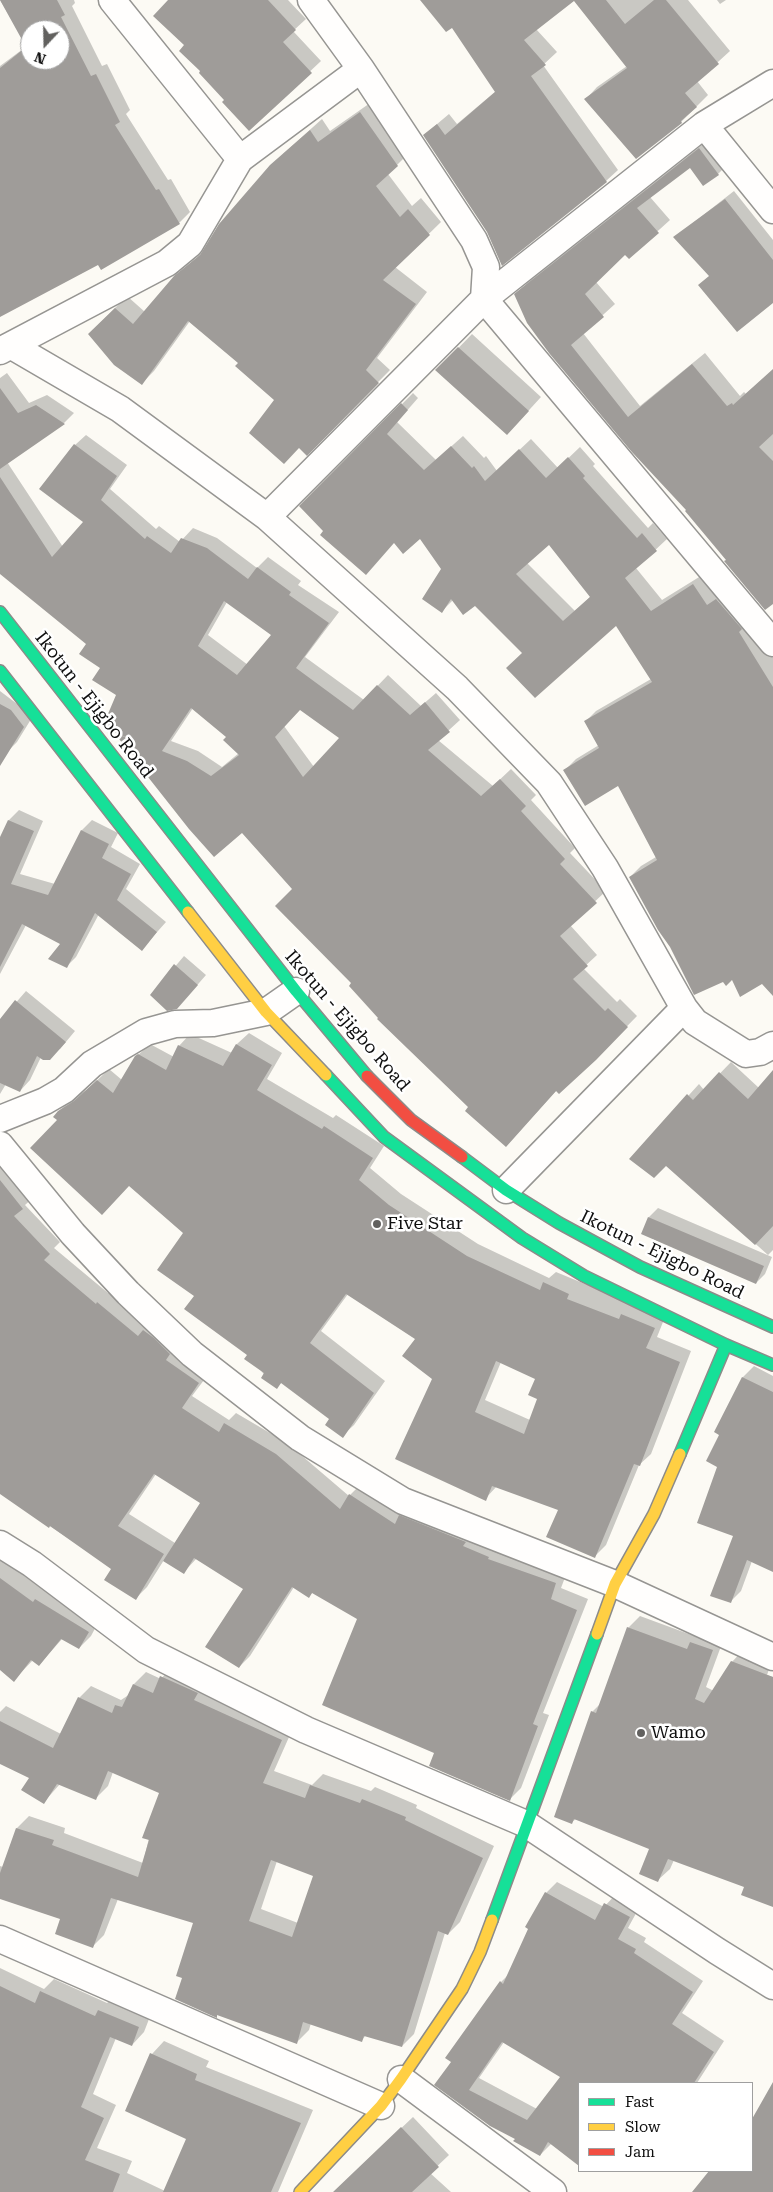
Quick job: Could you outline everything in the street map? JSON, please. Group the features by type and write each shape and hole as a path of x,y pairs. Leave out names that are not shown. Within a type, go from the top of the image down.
{"main road":[{"name":"Ikotun - Ejigbo Road","path":"0,612 296,991 376,1087 411,1120 506,1190 559,1223 640,1267 773,1327"},
{"path":"0,671 266,1012 384,1137 522,1238 584,1276 726,1345 773,1365"},
{"path":"300,2192 381,2106 462,1989 480,1952 615,1584 654,1514 726,1345"}],"street":[{"path":"112,0 240,159"},
{"path":"312,0 361,69 474,240 486,267 484,299 773,643"},
{"path":"6,348 167,263 190,244 240,159 361,69"},
{"path":"267,517 484,299 704,125 773,84"},
{"path":"704,125 773,210"},
{"path":"6,348 120,409 267,517 457,688 549,783 605,868 684,1008 695,1022 746,1054 760,1052 773,1045"},
{"path":"0,1118 45,1101 58,1093 92,1064 146,1032 175,1024 214,1023 266,1012 296,991"},
{"path":"506,1190 684,1008"},
{"path":"0,1145 73,1234 128,1293 192,1354 300,1438 403,1501 615,1584 773,1657"},
{"path":"0,1544 32,1564 146,1650 306,1730 526,1824 773,1986"},
{"path":"0,1939 381,2106"},
{"path":"401,2079 553,2192"}],"building":[{"path":"0,0 57,0 65,15 61,17 63,20 20,20 20,36"},
{"path":"168,0 268,0 296,30 283,42 312,73 249,131 222,102 224,100 199,73 200,71 179,51 184,45 153,16"},
{"path":"420,0 606,0 625,24 654,0 666,0 719,64 685,93 697,107 681,121 682,123 636,159 584,99 627,68 574,1 524,40 546,65 531,76 607,182 502,266 487,232 423,135 437,124 445,135 495,92 452,28 446,32"},
{"path":"70,35 91,76 96,74 120,122 115,125 156,190 159,189 180,224 101,270 98,265 0,317 0,68 20,52 20,70 70,70"},
{"path":"360,112 398,166 376,186 400,217 408,209 430,235 383,280 416,304 366,370 379,383 307,456 299,448 284,464 249,433 274,400 235,366 238,363 188,321 142,385 114,365 88,334 115,308 133,324 174,276 200,255 219,224 270,165 310,130 318,142"},
{"path":"699,148 719,175 703,186 690,168 637,208 659,233 629,259 625,255 585,294 604,317 571,345 628,417 692,364 727,406 732,403 733,405 773,369 773,434 759,447 773,461 773,604 765,610 724,561 726,560 686,510 631,451 549,353 527,323 514,294"},
{"path":"725,199 773,260 773,303 737,332 698,285 709,276 673,237"},
{"path":"458,347 529,411 507,435 435,370"},
{"path":"0,388 18,413 36,405 65,424 0,469"},
{"path":"401,403 408,410 387,434 424,470 451,446 472,468 474,466 485,481 519,449 546,478 568,457 585,476 583,478 637,538 642,533 657,551 625,578 651,611 693,584 707,605 716,599 742,629 739,632 773,687 773,996 762,984 740,997 732,980 726,986 723,982 694,995 670,947 658,930 629,877 657,860 618,786 585,806 563,770 599,748 584,721 652,682 616,626 535,698 506,668 522,653 475,606 463,615 451,599 442,613 422,599 441,569 420,539 403,554 394,543 366,575 320,535 323,531 299,506","holes":["549,545 590,597 563,621 516,574"]},
{"path":"74,444 117,476 101,500 145,539 147,536 171,553 181,538 207,548 248,579 257,567 291,592 289,595 329,623 296,668 353,710 377,685 410,715 425,702 450,732 428,750 481,796 500,779 526,806 521,811 565,859 560,864 597,903 560,936 588,966 573,979 605,1011 608,1008 628,1027 559,1094 556,1091 506,1147 465,1111 468,1107 377,1019 349,986 351,983 275,906 292,889 242,833 214,857 189,829 148,777 155,770 130,753 116,735 126,737 113,732 105,721 116,695 92,680 100,668 79,654 86,644 0,574 0,477 52,557 83,522 39,489","holes":["224,601 271,635 237,675 198,646","191,708 226,737 223,740 239,755 211,776 187,761 162,751","300,710 339,738 303,777 275,737"]},
{"path":"0,704 11,710 24,727 0,766"},
{"path":"8,820 34,831 11,884 48,895 81,830 109,844 102,858 131,874 117,900 157,932 142,951 95,913 67,968 48,959 60,944 22,924 0,967 0,837"},
{"path":"174,964 198,985 177,1009 167,1011 150,995"},
{"path":"15,1000 66,1042 50,1060 43,1060 37,1056 20,1092 0,1083 0,1019"},
{"path":"236,1044 272,1065 257,1090 322,1129 324,1126 373,1158 359,1180 389,1205 467,1256 540,1290 543,1282 569,1294 567,1299 619,1319 621,1314 655,1328 646,1348 680,1362 640,1466 634,1464 595,1558 546,1537 558,1510 492,1486 486,1501 395,1459 432,1379 402,1356 415,1339 346,1294 310,1343 374,1393 343,1438 325,1425 329,1419 281,1383 277,1389 261,1378 264,1373 244,1359 247,1355 184,1309 194,1296 157,1270 183,1233 129,1186 102,1215 30,1148 57,1120 53,1117 58,1111 74,1101 97,1080 113,1093 138,1054 166,1070 178,1045 223,1066","holes":["496,1361 535,1379 528,1395 537,1399 524,1434 475,1412"]},
{"path":"773,1070 773,1226 755,1245 666,1166 654,1178 629,1159 687,1094 693,1100 719,1072 748,1099"},
{"path":"0,1180 23,1209 14,1216 50,1254 44,1260 96,1304 97,1302 138,1336 143,1330 154,1338 170,1354 166,1360 199,1383 182,1408 219,1432 224,1423 276,1454 340,1509 349,1494 395,1524 399,1515 466,1542 463,1546 489,1557 488,1559 556,1583 551,1599 577,1610 533,1724 538,1726 510,1801 429,1766 434,1753 322,1705 357,1619 312,1593 309,1598 292,1587 239,1668 205,1647 243,1589 194,1558 184,1574 163,1561 200,1503 154,1474 118,1526 164,1554 136,1600 104,1580 111,1569 0,1494"},
{"path":"648,1217 764,1266 756,1284 641,1234"},
{"path":"742,1377 773,1392 773,1572 747,1560 731,1603 710,1596 733,1536 697,1523 717,1467 706,1461 719,1435 714,1432"},
{"path":"0,1578 33,1602 35,1599 89,1632 79,1649 61,1639 39,1666 31,1660 14,1682 0,1670"},
{"path":"627,1627 687,1649 690,1642 713,1650 695,1699 704,1703 731,1661 773,1677 773,1907 741,1895 744,1887 668,1859 658,1882 639,1874 649,1849 574,1819 572,1824 554,1817 591,1711 596,1713"},
{"path":"160,1676 198,1693 194,1700 282,1740 263,1783 305,1798 310,1785 360,1803 362,1799 406,1817 405,1820 483,1858 448,1935 438,1931 402,2047 364,2036 362,2042 303,2022 297,2044 217,2015 217,2018 175,1999 182,1978 176,1976 193,1923 111,1898 93,1948 55,1934 60,1919 0,1899 0,1873 16,1828 54,1840 52,1845 138,1877 149,1840 142,1838 159,1793 108,1771 96,1800 57,1784 44,1804 21,1790 29,1778 0,1764 0,1721 53,1748 78,1697 112,1713 115,1705 122,1707 133,1684 153,1693","holes":["271,1860 313,1876 292,1937 249,1921"]},
{"path":"545,1892 595,1920 604,1903 630,1917 618,1939 636,1949 634,1953 693,1992 672,2024 714,2052 695,2082 578,2082 578,2165 548,2142 540,2156 513,2141 515,2139 490,2126 434,2085 451,2062 445,2058 500,1981 503,1984 528,1929 525,1927","holes":["502,2042 560,2077 527,2120 469,2090"]},
{"path":"0,1986 35,2003 40,1991 95,2016 98,2010 139,2027 132,2046 110,2037 81,2107 104,2118 85,2160 120,2174 113,2192 0,2192"},
{"path":"150,2053 197,2074 195,2080 301,2123 271,2192 163,2192 186,2139 125,2111"},
{"path":"773,2082 773,2192 692,2192 708,2172 753,2172 753,2117"},
{"path":"401,2127 439,2167 412,2192 333,2192"}],"traffic: fast":[{"path":"0,612 296,991 367,1076"},
{"path":"0,671 188,912"},
{"path":"326,1075 384,1137 522,1238 584,1276 726,1345 773,1365"},
{"path":"462,1157 506,1190 559,1223 640,1267 773,1327"},
{"path":"680,1454 726,1345"},
{"path":"492,1920 597,1634"}],"traffic: slow":[{"path":"188,912 266,1012 326,1075"},
{"path":"597,1634 615,1584 654,1514 680,1454"},
{"path":"300,2192 381,2106 401,2079 462,1989 480,1952 492,1920"}],"traffic: jam":[{"path":"367,1076 411,1120 462,1157"}],"place":[{"name":"Five Star","path":"377,1224"},
{"name":"Wamo","path":"641,1733"}]}
